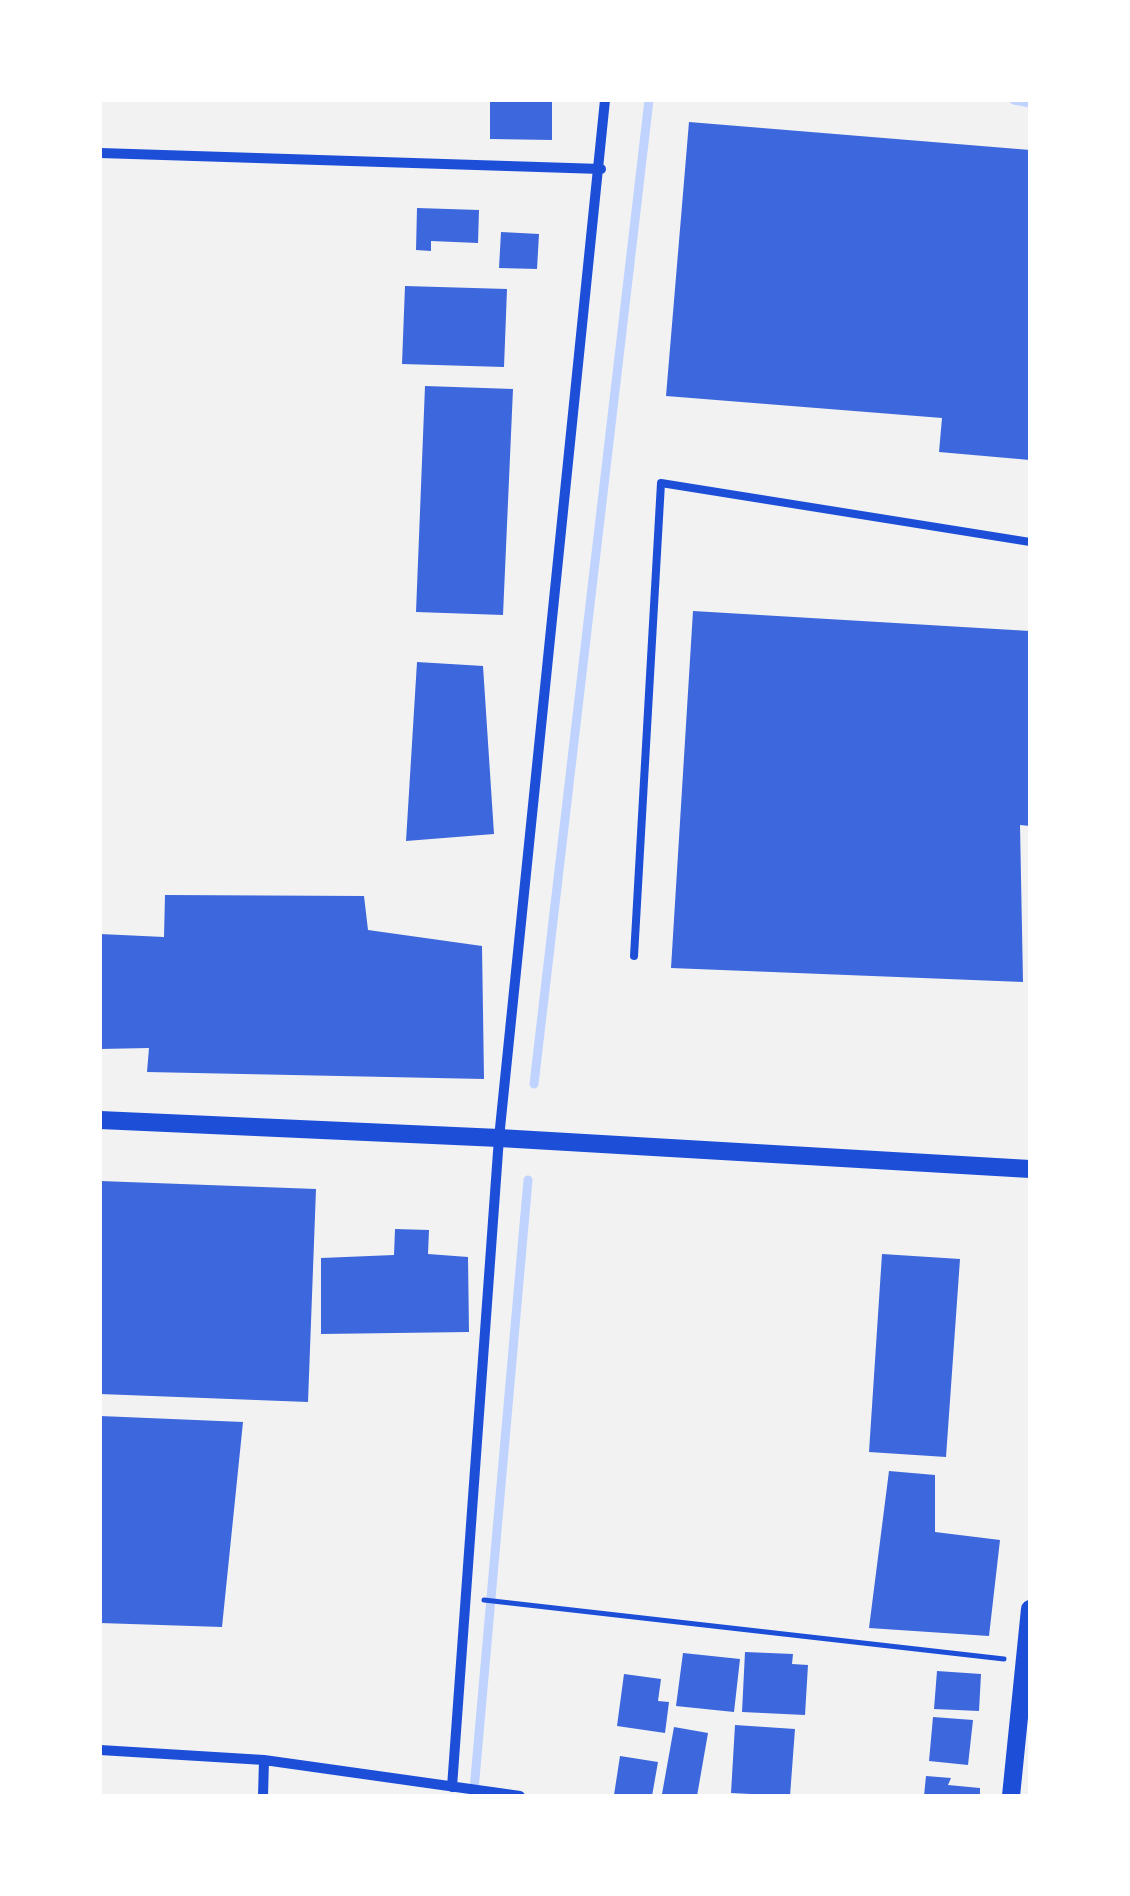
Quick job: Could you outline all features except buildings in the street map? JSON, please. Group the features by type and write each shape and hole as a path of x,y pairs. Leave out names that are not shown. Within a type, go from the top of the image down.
{"street":[{"path":"452,1787 499,1138 606,100"},
{"path":"100,153 601,169"},
{"path":"100,1120 499,1138 1030,1169"},
{"path":"1011,1796 1030,1609"},
{"path":"100,1750 264,1760 520,1796"},
{"path":"263,1796 264,1760"}],"lane":[{"path":"634,956 661,483 1030,542"}],"path":[{"path":"466,1598 1024,1661"}],"waterway":[{"path":"534,1084 649,100"},
{"path":"1014,100 1030,103"},
{"path":"474,1790 528,1180"}]}
